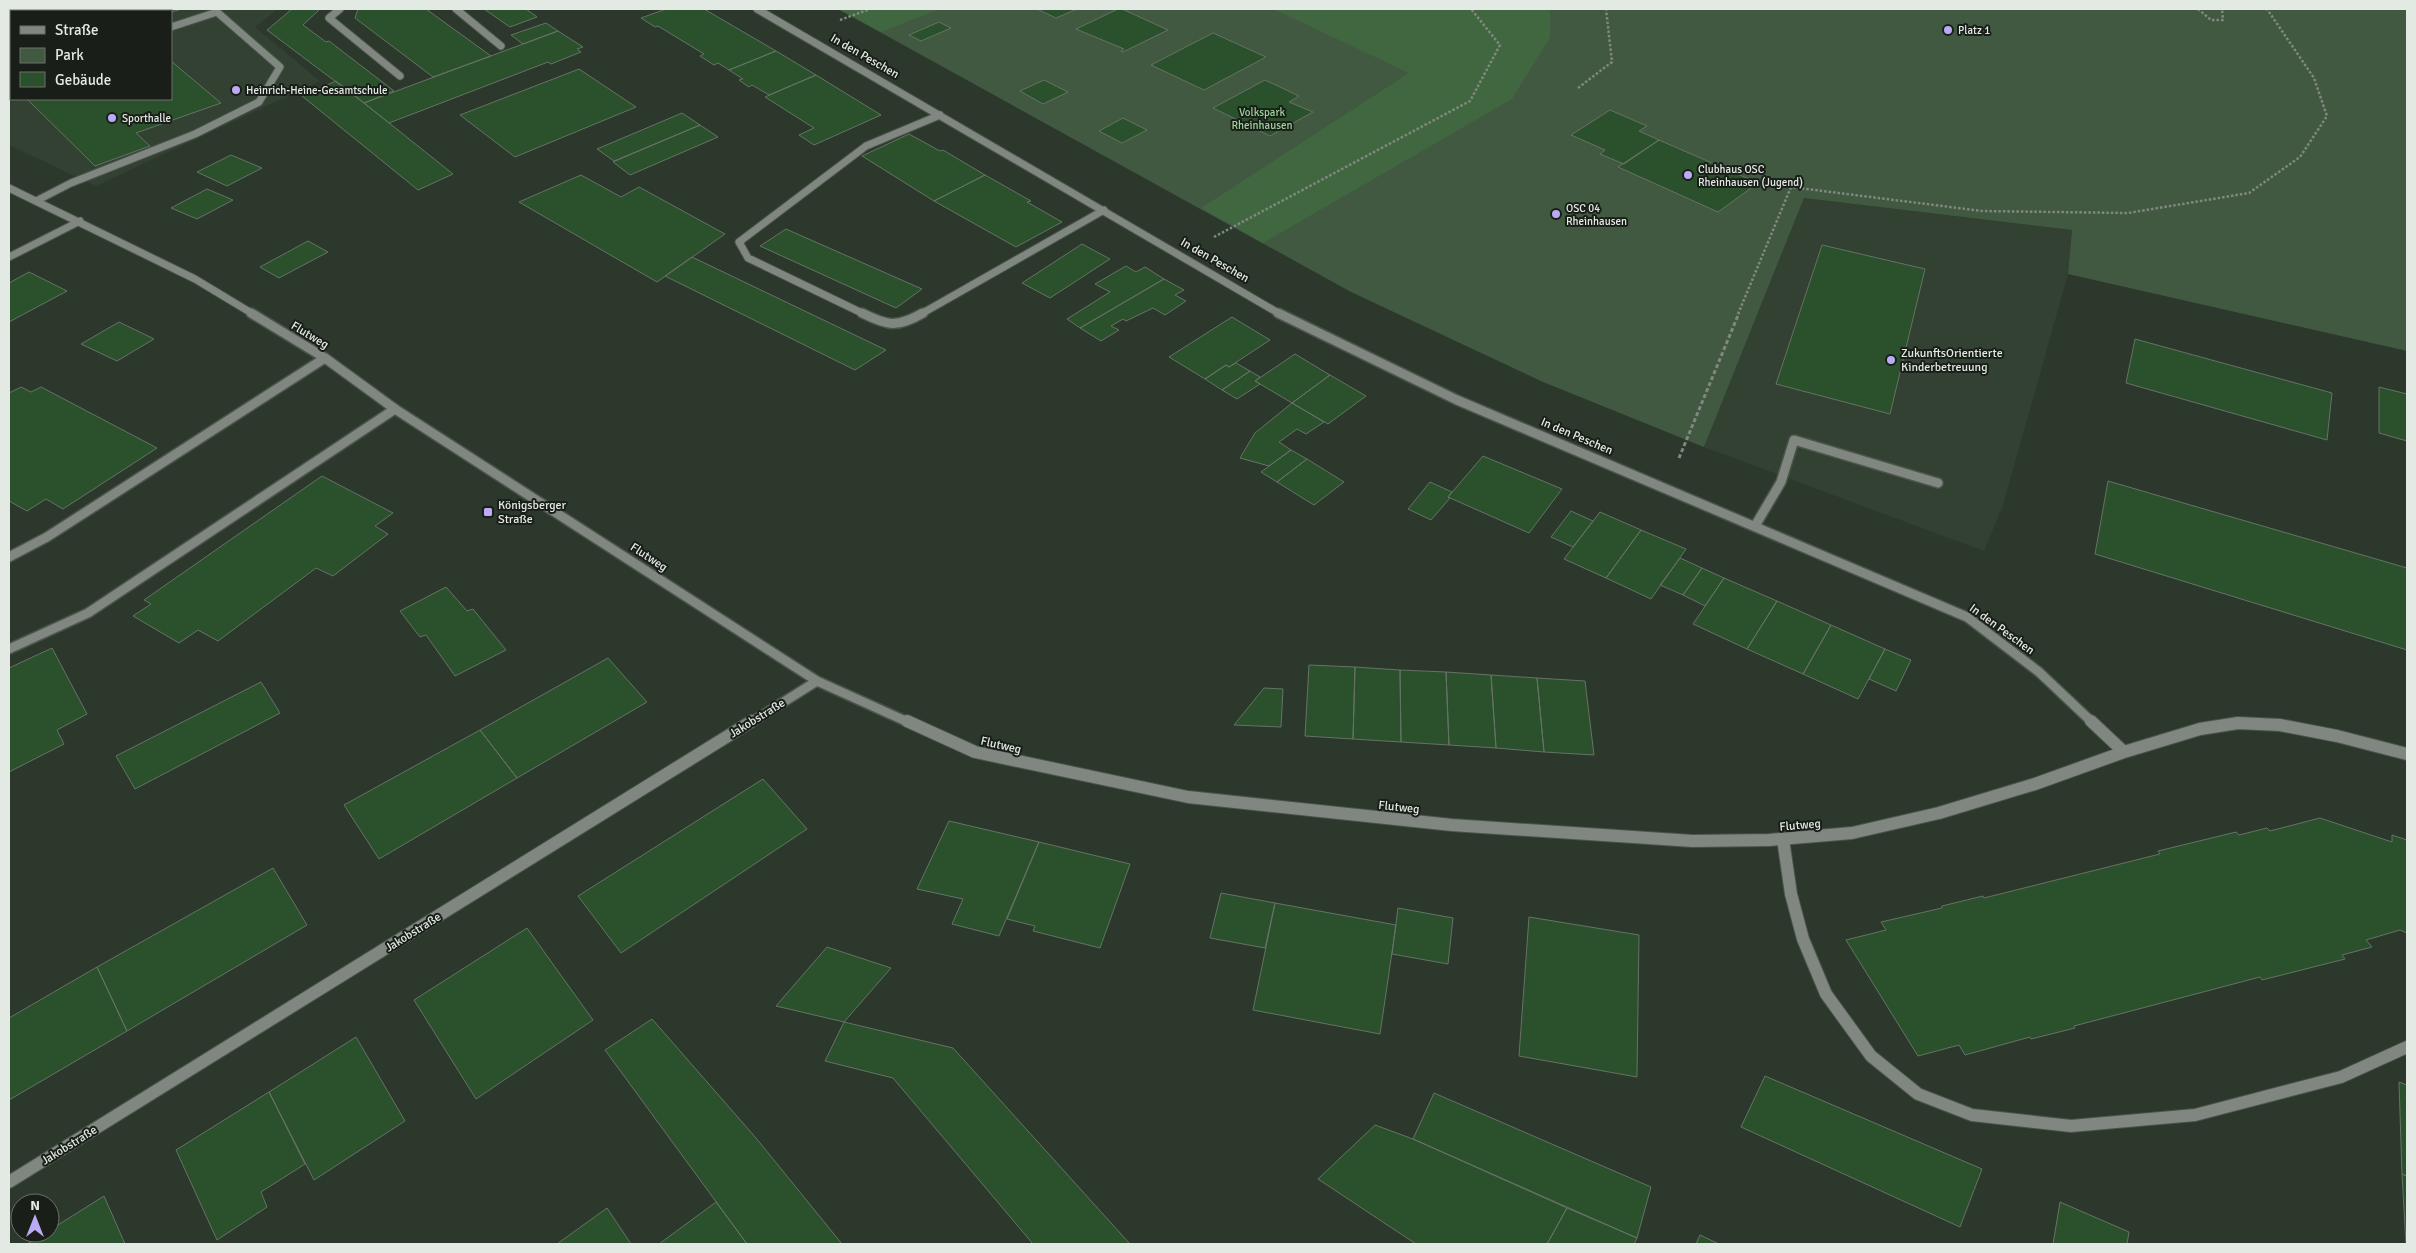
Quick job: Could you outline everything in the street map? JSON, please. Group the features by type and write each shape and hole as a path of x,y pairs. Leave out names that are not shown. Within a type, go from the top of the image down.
{"street":[{"path":"340,9 329,18 400,76"},
{"path":"456,9 501,46"},
{"name":"In den Peschen","path":"757,9 1302,326 1457,400 1967,617 2039,672 2124,752"},
{"path":"36,201 71,183 195,134 259,102 280,67 217,12 172,27"},
{"path":"940,115 866,146 740,242 748,258 886,325 906,323 1104,210"},
{"name":"Flutweg","path":"12,193 36,201 80,221 195,279 325,358 395,409 817,682 975,752 1188,797 1452,825 1693,841 1783,839 1852,832 1939,814 2035,784 2124,752"},
{"path":"9,257 80,221"},
{"path":"9,558 47,537 325,358"},
{"path":"9,649 88,613 395,409"},
{"path":"1755,526 1780,482 1794,440 1938,483"},
{"name":"Jakobstraße","path":"9,1182 817,682"},
{"path":"2124,752 2200,729 2238,723 2280,725 2337,736 2407,754"},
{"path":"1783,839 1792,894 1803,939 1826,994 1871,1056 1918,1094 1972,1115 2071,1126 2195,1115 2341,1077 2407,1047"}],"path":[{"path":"1180,255 1333,176 1470,101 1500,45 1471,9"},
{"path":"1578,88 1612,62 1606,9"},
{"path":"2198,9 2211,20 2223,20 2222,9"},
{"path":"1666,490 1791,187 1982,211 2128,213 2249,193 2300,157 2327,116 2314,78 2266,9"}],"shaded area":[{"name":"Heinrich-Heine-Gesamtschule","path":"9,9 278,9 255,27 320,81 96,186 9,145"},
{"name":"ZukunftsOrientierte Kinderbetreuung","path":"1804,198 2072,230 2068,274 2003,505 1984,551 1704,447"}],"green space":[{"name":"OSC 04 Rheinhausen","path":"838,9 2407,9 2407,351 2068,274 2072,230 1804,198 1704,447 1543,382 1351,292"},
{"path":"838,9 940,9 881,32"},
{"path":"1273,9 1550,9 1550,37 1512,99 1263,243 1201,208 1409,73"}],"building":[{"path":"88,9 114,9 110,10 84,10"},
{"path":"182,9 172,12 172,10 110,10"},
{"path":"292,9 320,9 303,25 326,42 329,41 394,91 364,103 267,30"},
{"path":"358,9 426,9 491,56 433,77 355,18"},
{"path":"484,9 526,9 537,17 510,27"},
{"path":"666,9 704,9 776,51 729,70 718,63 714,65 700,56 704,54 641,18"},
{"path":"1037,9 1077,9 1056,18"},
{"path":"1118,9 1122,9 1168,30 1123,52 1121,51 1124,49 1076,29"},
{"path":"939,22 951,28 921,41 909,35"},
{"path":"546,23 558,31 523,44 511,35"},
{"path":"558,31 583,47 577,49 581,52 551,64 548,62 389,123 364,103"},
{"path":"1213,33 1266,57 1204,90 1151,65"},
{"path":"9,44 10,75 9,74"},
{"path":"776,51 816,75 769,95 752,85 749,87 739,80 743,79 729,70"},
{"name":"Sporthalle","path":"172,62 221,103 136,133 150,146 95,166 28,100 172,100"},
{"path":"579,69 636,107 515,157 460,115"},
{"path":"816,75 881,115 814,145 799,135 814,128 765,97"},
{"path":"1044,80 1068,92 1043,104 1020,91"},
{"path":"1265,80 1299,96 1289,102 1313,112 1270,136 1213,108"},
{"path":"336,81 453,174 418,190 302,96"},
{"path":"1610,110 1647,126 1639,131 1659,140 1624,164 1600,154 1605,150 1571,135"},
{"path":"682,113 700,125 614,161 597,149"},
{"path":"1123,118 1147,130 1122,143 1099,131"},
{"path":"700,125 718,137 630,175 613,162"},
{"path":"909,134 940,151 943,150 985,175 934,201 862,156"},
{"name":"Clubhaus OSC Rheinhausen (Jugend)","path":"1659,140 1758,183 1718,212 1618,167"},
{"path":"231,155 262,168 227,186 197,172"},
{"path":"581,175 621,197 639,187 725,234 657,282 519,202"},
{"path":"985,175 1031,201 1027,202 1062,222 1016,247 934,201"},
{"path":"207,189 233,200 197,219 171,208"},
{"path":"786,229 922,289 896,308 760,246"},
{"path":"308,241 328,252 279,278 260,267"},
{"path":"1082,244 1110,259 1050,298 1022,283"},
{"path":"1822,245 1925,269 1890,414 1776,384"},
{"path":"692,257 886,350 855,370 665,276"},
{"path":"1126,266 1136,272 1145,267 1164,279 1080,328 1067,319 1110,292 1095,284"},
{"path":"29,272 67,291 9,322 9,283"},
{"path":"1164,279 1184,290 1175,295 1186,301 1165,315 1153,308 1126,321 1123,319 1111,326 1119,330 1101,341 1080,328"},
{"path":"1232,317 1270,340 1229,367 1226,365 1205,379 1169,357"},
{"path":"119,322 154,339 117,361 81,344"},
{"path":"2135,339 2332,393 2327,440 2126,383"},
{"path":"1295,354 1330,375 1292,403 1255,381"},
{"path":"1236,363 1250,371 1222,390 1205,379 1226,365 1229,367"},
{"path":"1250,371 1260,377 1255,381 1260,384 1237,399 1222,390"},
{"path":"1330,375 1366,396 1328,424 1292,403"},
{"path":"21,387 31,392 41,387 157,448 63,509 46,499 27,511 9,501 9,393"},
{"path":"2379,387 2407,394 2407,441 2379,433"},
{"path":"1292,403 1324,422 1306,434 1297,429 1279,442 1291,450 1269,466 1240,458 1255,433"},
{"path":"1291,450 1307,459 1277,482 1261,472"},
{"path":"1483,456 1562,489 1529,533 1448,497"},
{"path":"1307,459 1344,482 1314,505 1277,482"},
{"path":"322,476 393,513 375,526 388,534 333,576 316,568 218,641 198,630 179,643 133,616 151,604 144,600"},
{"path":"2108,481 2407,568 2407,650 2095,554"},
{"path":"1430,482 1452,492 1448,497 1450,498 1431,520 1408,509"},
{"path":"1571,511 1593,521 1573,547 1551,537"},
{"path":"1600,512 1641,530 1606,578 1564,559"},
{"path":"1641,530 1686,549 1651,599 1606,578"},
{"path":"1680,558 1702,568 1683,595 1660,585"},
{"path":"1702,568 1724,578 1705,606 1683,595"},
{"path":"1724,578 1777,601 1747,649 1693,624"},
{"path":"446,587 467,611 473,609 506,650 455,676 426,635 420,637 400,611"},
{"path":"1777,601 1831,625 1803,674 1747,649"},
{"path":"1831,625 1885,649 1858,699 1803,674"},
{"path":"52,648 87,714 57,730 64,744 9,772 9,668"},
{"path":"1885,649 1911,660 1896,691 1869,679"},
{"path":"608,658 647,702 517,778 480,730"},
{"path":"1309,665 1355,667 1353,739 1305,736"},
{"path":"1355,667 1400,670 1401,742 1353,739"},
{"path":"1400,670 1446,672 1449,745 1401,742"},
{"path":"1446,672 1491,675 1496,748 1449,745"},
{"path":"1491,675 1537,678 1544,752 1496,748"},
{"path":"1537,678 1585,681 1594,755 1544,752"},
{"path":"261,682 280,713 135,789 116,756"},
{"path":"1264,688 1283,689 1281,727 1234,725"},
{"path":"480,730 517,778 379,859 344,805"},
{"path":"763,779 807,829 621,953 578,896"},
{"path":"2320,818 2392,842 2392,835 2407,840 2407,933 2400,930 2366,940 2372,947 2342,955 2345,959 2262,980 2260,977 2074,1026 2075,1028 2031,1039 2030,1037 1965,1055 1959,1045 1918,1056 1846,940 1886,930 1881,922 1942,908 1942,906 1983,896 1984,898 2160,854 2158,851 2236,832 2239,835 2267,828 2270,831"},
{"path":"949,821 1039,842 999,936 952,924 963,899 917,889"},
{"path":"1039,842 1130,864 1100,948 1033,931 1035,926 1007,919"},
{"path":"273,868 307,925 127,1031 97,967"},
{"path":"1221,893 1275,903 1265,948 1210,938"},
{"path":"1275,903 1396,925 1380,1034 1253,1010"},
{"path":"1398,908 1453,918 1448,964 1392,954"},
{"path":"1529,917 1639,935 1637,1077 1519,1056"},
{"path":"527,928 593,1020 476,1099 414,1000"},
{"path":"827,947 891,968 844,1022 776,1006"},
{"path":"97,967 127,1031 9,1100 9,1018"},
{"path":"652,1019 756,1138 842,1244 747,1244 605,1050"},
{"path":"844,1022 953,1048 1130,1244 1033,1244 893,1078 825,1061"},
{"path":"356,1037 405,1121 314,1180 269,1092"},
{"path":"1765,1076 1982,1169 1960,1227 1741,1127"},
{"path":"2399,1082 2407,1085 2407,1176 2402,1174"},
{"path":"269,1092 305,1164 261,1192 267,1207 217,1240 176,1150"},
{"path":"1434,1093 1651,1187 1637,1238 1413,1139"},
{"path":"1375,1125 1413,1139 1567,1208 1547,1244 1416,1244 1318,1179"},
{"path":"2402,1174 2407,1176 2407,1244 2406,1244"},
{"path":"104,1196 125,1244 27,1244 60,1243 60,1224"},
{"path":"716,1202 747,1244 659,1244"},
{"path":"2060,1202 2129,1232 2127,1244 2053,1244"},
{"path":"607,1208 631,1244 557,1244"},
{"path":"1567,1208 1637,1238 1634,1244 1547,1244"},
{"path":"1700,1235 1719,1244 1696,1244"}],"place":[{"name":"Platz 1","path":"1948,30"},
{"name":"Heinrich-Heine-Gesamtschule","path":"236,90"},
{"name":"Sporthalle","path":"112,118"},
{"name":"Clubhaus OSC Rheinhausen (Jugend)","path":"1688,175"},
{"name":"OSC 04 Rheinhausen","path":"1556,214"},
{"name":"ZukunftsOrientierte Kinderbetreuung","path":"1891,360"},
{"name":"Königsberger Straße","path":"488,512"}],"park label":[{"name":"Volkspark Rheinhausen","path":"1262,118"}]}
